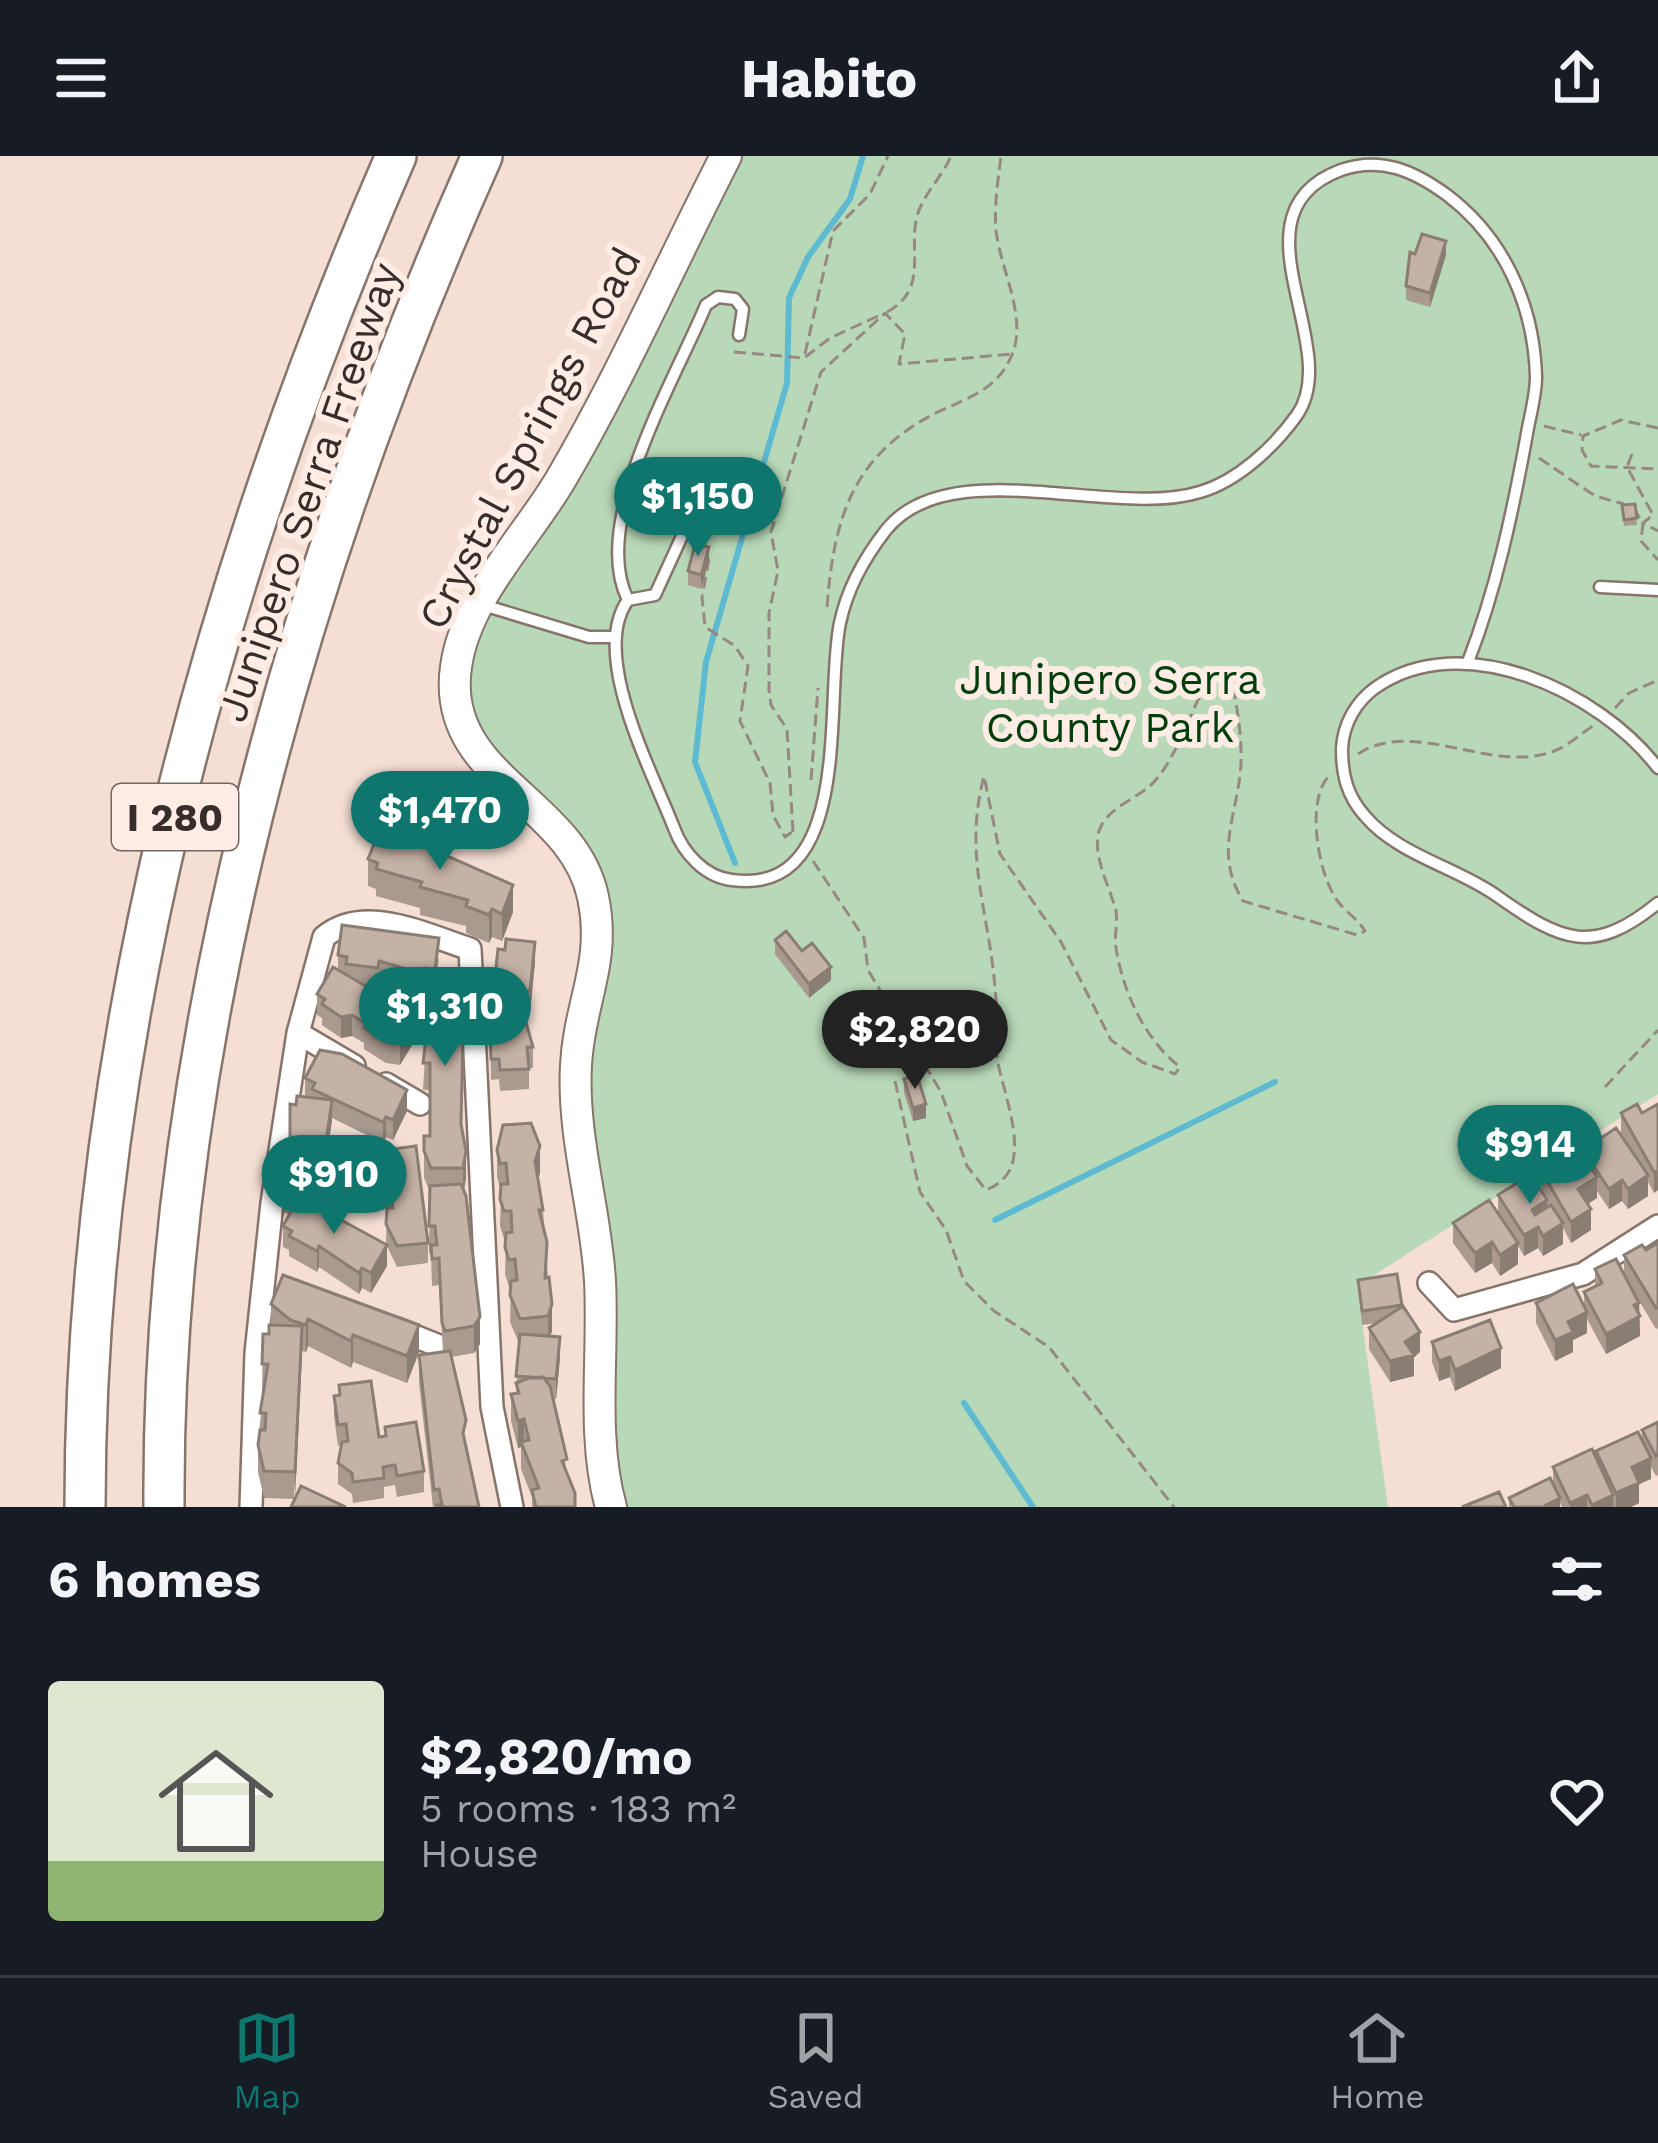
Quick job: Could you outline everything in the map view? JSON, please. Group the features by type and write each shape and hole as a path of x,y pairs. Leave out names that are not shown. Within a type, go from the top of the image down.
{"highway":[{"name":"Junipero Serra Freeway","path":"85,1507 88,1373 102,1214 130,1034 166,853 215,657 269,484 395,156"},
{"name":"Junipero Serra Freeway","path":"164,1507 169,1347 182,1207 248,846 299,650 348,496 410,325 482,156"}],"street":[{"name":"Crystal Springs Road","path":"611,1507 603,1467 600,1279 576,1068 601,934 578,853 495,776 460,727 455,670 462,638 480,603 561,478 726,156"},
{"path":"251,1507 263,1275 298,1033 324,937 336,926 354,921 401,926 470,949 492,1407 512,1507"},
{"path":"298,1033 420,1104"},
{"path":"1429,1282 1454,1310 1583,1274 1658,1226"},
{"path":"263,1275 285,1284"},
{"path":"373,1319 439,1346"}],"lane":[{"path":"682,536 655,595 628,600 617,616 613,637 630,716 680,844 714,878 746,882 771,876 822,817 839,627 862,566 889,526 911,507 938,496 1196,494 1237,477 1298,414 1309,387 1306,339 1288,262 1294,215 1320,178 1363,159 1395,165 1443,192 1484,225 1521,289 1536,378 1490,604 1468,662"},
{"path":"628,600 619,582 621,507 706,305 718,297 735,299 743,309 739,335"},
{"path":"1600,587 1658,590"},
{"path":"480,603 589,637 613,637"},
{"path":"1658,768 1605,718 1543,685 1468,662 1415,665 1361,698 1342,734 1346,790 1365,818 1395,843 1465,873 1563,935 1581,940 1618,933 1658,903"}],"path":[{"path":"804,358 833,231 870,194 888,156"},
{"path":"734,352 804,358 830,338 901,304 913,284 919,257 916,220 951,156"},
{"path":"827,607 849,495 875,453 912,426 994,386 1013,354 1016,321 996,232 1001,156"},
{"path":"885,313 905,334 899,364 1013,354"},
{"path":"885,313 821,372 771,532 778,571 769,613 769,690 771,705 788,729 792,831 864,938 868,970 941,1092 967,1166 986,1190 999,1185 1012,1166 1013,1140 997,1058 995,986 974,857 973,818 984,776 1000,854 1061,942 1111,1040 1142,1063 1175,1073 1180,1067 1158,1050 1132,1003 1115,946 1117,916 1098,849 1100,829 1110,813 1156,780 1172,747 1193,722 1197,700 1229,669 1241,755 1239,800 1226,833 1231,881 1243,901 1357,935 1365,931 1337,901 1329,883 1317,806 1324,780 1342,764 1374,744 1394,740 1490,753 1552,752 1605,718 1629,693 1658,680"},
{"path":"1528,422 1583,436 1622,420 1658,428"},
{"path":"1583,436 1582,451 1591,466 1658,469"},
{"path":"1524,451 1594,496 1639,511 1641,541 1658,560"},
{"path":"1627,467 1632,454"},
{"path":"1627,467 1656,516 1642,523"},
{"path":"1642,523 1658,531"},
{"path":"708,555 702,597 705,627 718,632 748,666 740,721 743,735 770,783 776,824 785,837 792,831"},
{"path":"811,783 819,677"},
{"path":"801,844 802,820"},
{"path":"1605,1088 1658,1030"},
{"path":"895,1081 920,1192 946,1230 964,1281 994,1311 1048,1347 1174,1507"}],"green space":[{"name":"Junipero Serra County Park","path":"733,156 1658,156 1658,1094 1357,1286 1388,1507 622,1507 583,1094 602,903 468,721 465,655"}],"building":[{"path":"1422,234 1446,241 1430,293 1406,286 1410,252 1415,254"},
{"path":"1635,504 1637,518 1624,520 1622,505"},
{"path":"695,544 709,547 701,575 688,571"},
{"path":"379,832 404,837 513,885 502,914 492,909 489,915 466,906 468,900 376,869 378,863 368,859"},
{"path":"342,925 439,938 435,969 425,968 424,974 379,961 378,968 346,964 347,957 338,955"},
{"path":"786,931 802,951 812,943 831,967 809,984 775,940"},
{"path":"506,939 535,942 530,991 501,989 502,977 495,976 498,949 505,950"},
{"path":"333,967 417,1016 400,1044 386,1042 352,1015 341,1017 322,1004 325,999 317,994"},
{"path":"432,973 460,974 464,991 463,1168 431,1168 424,1151 424,1136 430,1136 430,1063 423,1063 429,1014 423,1014 421,1000 422,984"},
{"path":"525,1019 533,1047 527,1047 529,1069 500,1070 499,1059 491,1059 490,1032 497,1032 497,1021"},
{"path":"320,1050 342,1054 407,1090 393,1120 386,1117 383,1122 312,1089 315,1083 305,1078"},
{"path":"917,1075 926,1104 913,1108 904,1079"},
{"path":"297,1096 332,1100 318,1197 284,1193 281,1166 284,1152 290,1152 290,1104 296,1105"},
{"path":"1637,1104 1642,1113 1658,1104 1658,1170 1654,1172 1621,1113"},
{"path":"531,1123 540,1146 535,1161 547,1242 545,1278 549,1277 552,1304 548,1316 520,1319 510,1295 511,1281 517,1280 515,1259 509,1260 505,1247 506,1233 512,1232 511,1211 504,1211 500,1199 501,1184 508,1184 506,1163 500,1164 497,1150 503,1125"},
{"path":"1616,1128 1648,1175 1628,1189 1622,1180 1609,1189 1583,1150"},
{"path":"416,1146 428,1243 397,1246 386,1224 387,1208 393,1208 390,1186 383,1187 380,1161 387,1160 386,1150"},
{"path":"1578,1149 1597,1177 1578,1189 1591,1209 1571,1222 1542,1172"},
{"path":"1531,1174 1547,1200 1532,1210 1535,1215 1551,1205 1563,1223 1543,1236 1538,1227 1524,1235 1498,1195"},
{"path":"461,1184 480,1317 474,1326 445,1331 439,1258 432,1259 431,1245 437,1245 435,1226 429,1226 430,1186"},
{"path":"299,1197 387,1245 371,1273 362,1268 359,1273 319,1246 317,1251 289,1236 292,1231 283,1226"},
{"path":"1489,1200 1518,1243 1500,1255 1492,1242 1475,1253 1453,1223"},
{"path":"1658,1243 1658,1308 1656,1308 1624,1255"},
{"path":"1616,1259 1639,1303 1634,1305 1640,1316 1606,1334 1584,1292 1602,1283 1595,1269"},
{"path":"1397,1274 1402,1305 1362,1311 1358,1280"},
{"path":"283,1275 419,1325 407,1356 353,1335 351,1341 308,1319 306,1325 290,1320 271,1304"},
{"path":"1573,1284 1587,1312 1568,1322 1573,1332 1555,1340 1536,1303"},
{"path":"1403,1306 1420,1332 1405,1342 1414,1355 1390,1361 1369,1328"},
{"path":"1490,1320 1501,1348 1455,1370 1450,1357 1439,1361 1432,1342"},
{"path":"269,1325 302,1326 295,1472 264,1471 258,1445 260,1430 265,1430 266,1413 260,1413 268,1364 262,1364 263,1334 269,1334"},
{"path":"520,1334 560,1337 556,1379 516,1376"},
{"path":"450,1351 479,1507 438,1507 442,1505 439,1489 434,1490 419,1355"},
{"path":"543,1377 550,1386 575,1507 536,1507 532,1490 539,1488 521,1442 529,1440 511,1394 519,1393 516,1383"},
{"path":"371,1381 379,1437 386,1436 385,1427 416,1422 424,1471 397,1476 395,1465 383,1467 384,1478 353,1482 352,1473 338,1463 342,1442 348,1441 346,1424 338,1425 334,1396 340,1395 339,1385"},
{"path":"1658,1422 1658,1454 1656,1456 1642,1430"},
{"path":"1638,1432 1651,1458 1632,1467 1639,1483 1616,1493 1596,1451"},
{"path":"1592,1449 1613,1495 1592,1505 1587,1495 1570,1503 1553,1467"},
{"path":"1550,1478 1560,1498 1547,1507 1514,1507 1509,1498"},
{"path":"301,1486 346,1507 291,1507"},
{"path":"1499,1492 1506,1507 1462,1507"}],"waterway":[{"path":"735,863 695,762 706,662 787,383 789,298 808,257 850,199 863,156"},
{"path":"995,1220 1275,1082"},
{"path":"964,1403 1033,1507"}]}
